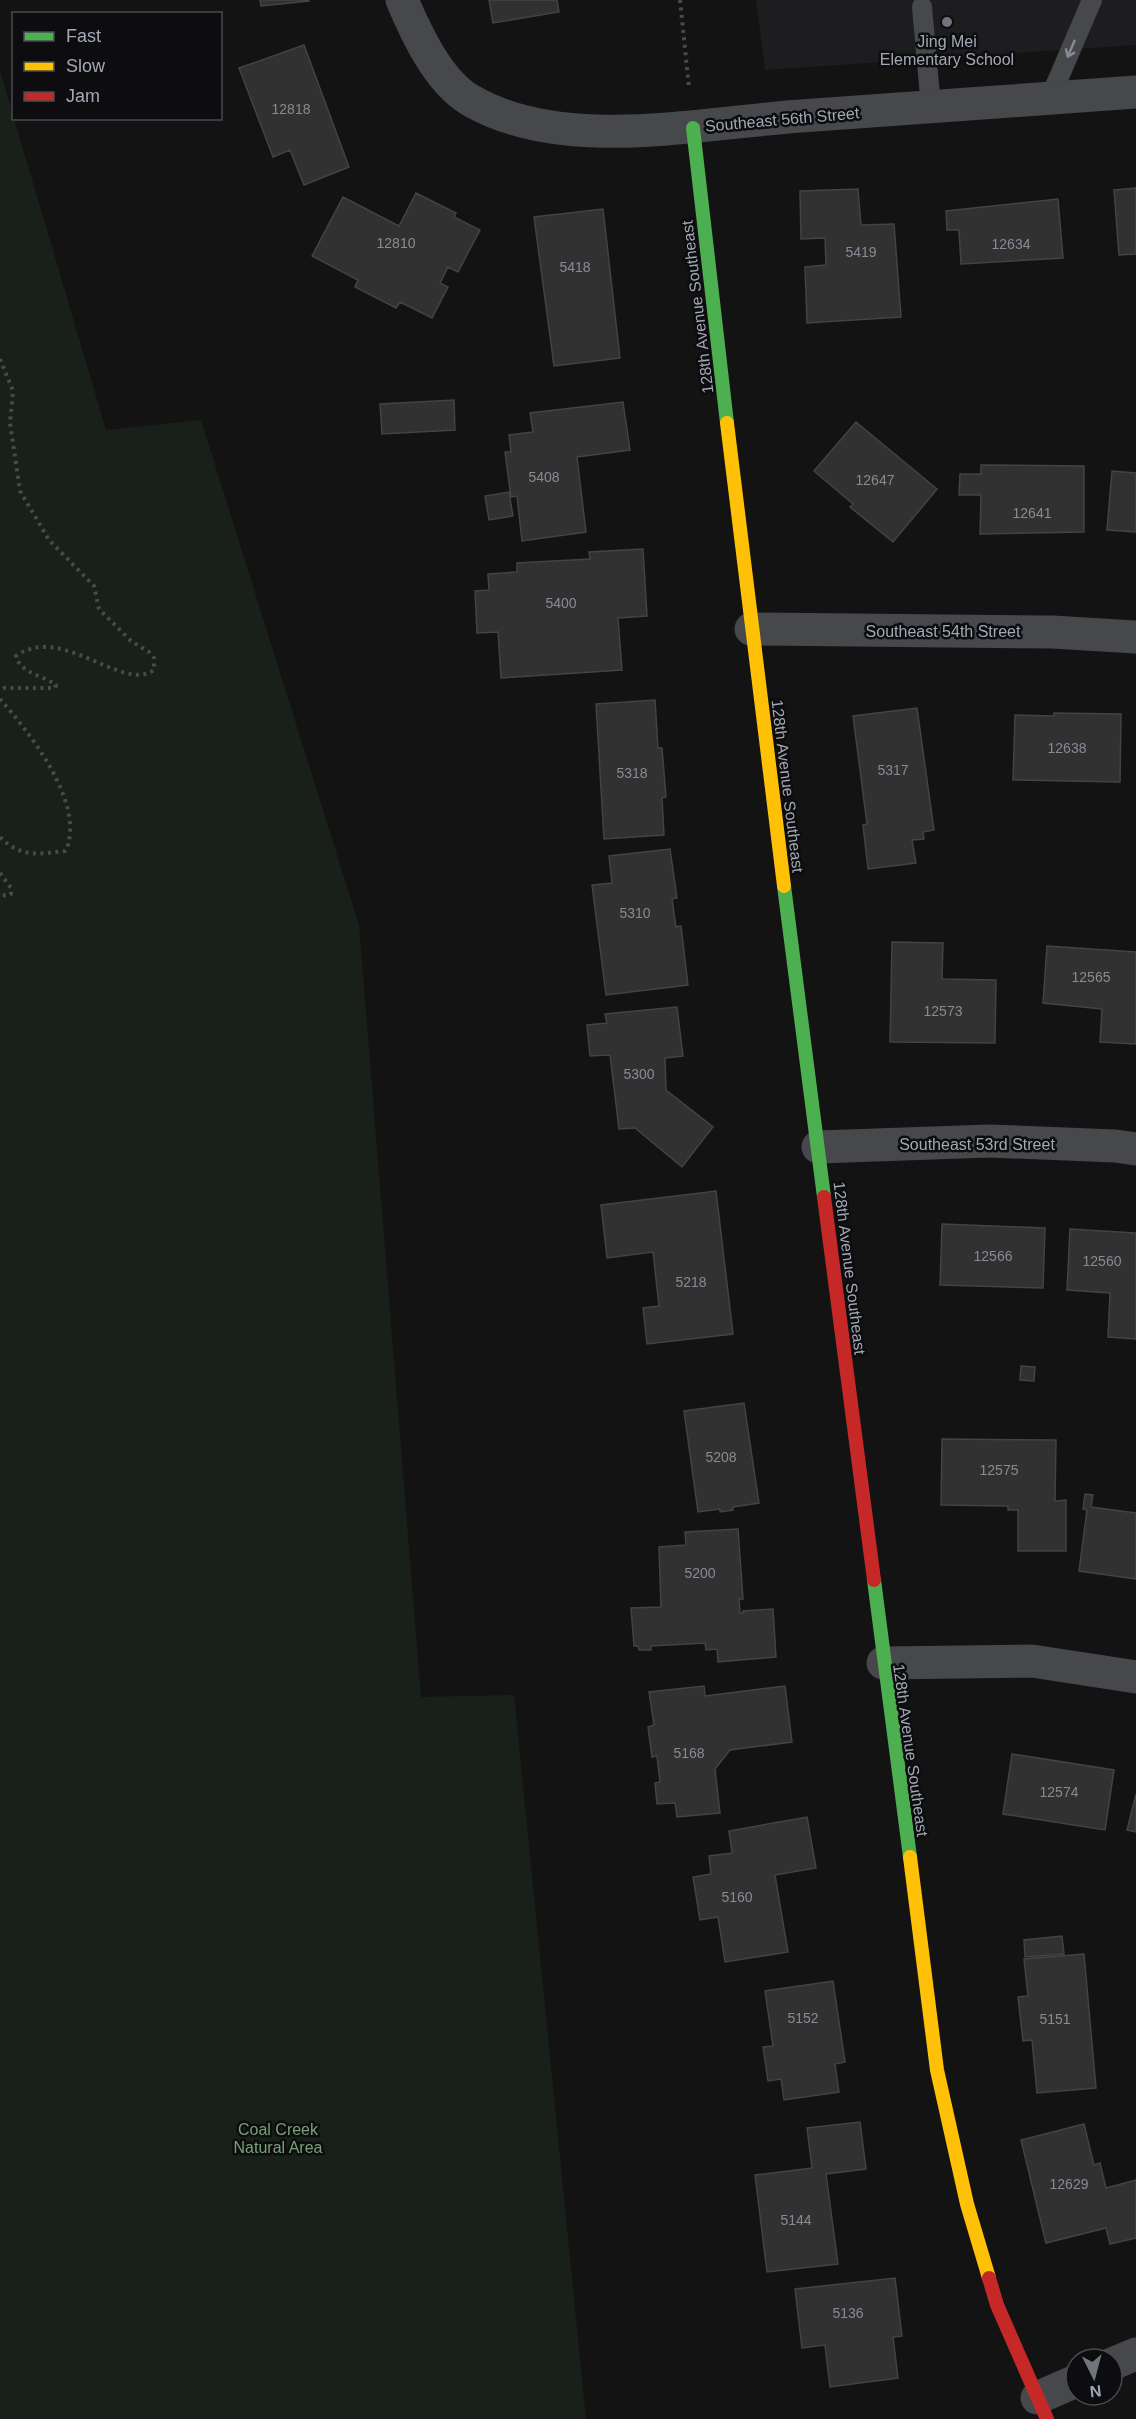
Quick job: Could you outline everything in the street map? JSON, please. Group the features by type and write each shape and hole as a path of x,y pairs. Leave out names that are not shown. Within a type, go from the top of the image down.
{"street":[{"name":"Southeast 56th Street","path":"402,0 417,34 442,73 469,99 500,113 547,126 590,130 693,128 778,118 1136,92"},
{"name":"128th Avenue Southeast","path":"693,128 751,630 937,2070 967,2204 994,2294 1042,2408"},
{"name":"Southeast 54th Street","path":"751,630 1053,632 1136,637"},
{"name":"Southeast 53rd Street","path":"818,1147 990,1141 1136,1149"},
{"path":"883,1663 1032,1661 1136,1677"},
{"path":"1042,2408 1064,2390"}],"lane":[{"path":"1050,98 1092,0"},
{"path":"922,7 931,107"}],"path":[{"path":"680,0 693,128"},
{"path":"0,359 13,391 10,423 20,491 49,540 93,586 99,609 131,641 149,652 155,665 154,670 149,674 133,674 117,670 75,652 56,648 37,648 20,653 16,656 18,661 34,674 52,682 56,685 55,688 25,687 0,690"},
{"path":"0,699 26,729 56,778 71,822 68,847 65,851 32,854 11,848 0,837"},
{"path":"0,873 11,888 11,894 0,896"}],"shaded area":[{"name":"Jing Mei Elementary School","path":"756,0 1136,0 1136,45 765,70"}],"green space":[{"name":"Coal Creek Natural Area","path":"0,71 12,112 12,120 14,120 106,430 201,420 359,925 421,1697 514,1695 586,2419 0,2419"}],"building":[{"path":"260,0 309,0 309,1 261,6"},
{"path":"489,0 557,0 559,12 493,23"},
{"path":"304,45 349,167 304,185 290,150 273,157 239,68"},
{"path":"1136,188 1136,254 1119,255 1114,190"},
{"path":"858,189 861,225 894,224 901,317 807,323 805,267 826,265 825,238 801,239 800,191"},
{"path":"416,193 456,213 454,217 480,230 458,272 448,267 440,283 448,287 432,318 400,302 396,308 355,287 358,280 312,256 343,197 399,226"},
{"path":"1058,199 1063,258 961,264 959,230 947,230 946,211"},
{"path":"603,209 620,358 554,366 534,217"},
{"path":"454,400 455,430 382,434 380,404"},
{"path":"623,402 630,450 577,457 586,532 522,541 517,496 511,497 505,452 511,452 509,435 533,432 530,413"},
{"path":"856,422 937,489 893,542 850,507 853,504 814,471"},
{"path":"981,465 1084,466 1084,532 980,534 981,495 959,495 960,474 981,474"},
{"path":"1112,471 1136,473 1136,532 1107,530"},
{"path":"509,492 513,516 489,520 485,496"},
{"path":"643,549 647,616 618,618 622,670 501,678 498,632 477,633 475,591 489,590 488,574 517,572 517,563 590,559 589,552"},
{"path":"655,700 658,748 662,748 666,797 662,798 664,835 604,839 596,704"},
{"path":"917,708 934,830 923,832 924,839 912,840 916,863 868,869 863,825 867,824 853,716"},
{"path":"1054,713 1121,714 1120,782 1013,780 1015,715 1054,716"},
{"path":"670,849 677,898 672,899 676,927 681,926 688,985 606,995 592,885 612,883 609,856"},
{"path":"892,942 943,943 942,979 996,980 995,1043 890,1042"},
{"path":"1047,946 1136,952 1136,1044 1100,1042 1102,1009 1043,1003"},
{"path":"677,1007 683,1056 665,1058 666,1090 713,1127 682,1167 635,1128 619,1129 610,1055 590,1056 587,1025 607,1023 605,1014"},
{"path":"716,1191 733,1334 647,1344 643,1308 659,1306 653,1252 607,1258 601,1205"},
{"path":"942,1224 1045,1228 1043,1288 940,1285"},
{"path":"1070,1229 1136,1233 1136,1339 1108,1337 1110,1293 1067,1290"},
{"path":"1021,1366 1035,1367 1034,1381 1020,1380"},
{"path":"744,1403 759,1503 733,1507 733,1510 720,1512 720,1509 698,1512 684,1411"},
{"path":"942,1439 1056,1440 1055,1501 1066,1500 1066,1551 1018,1551 1018,1510 1008,1510 1008,1506 941,1505"},
{"path":"1085,1494 1093,1495 1091,1507 1136,1513 1136,1579 1079,1571 1087,1510 1083,1509"},
{"path":"738,1529 743,1599 739,1599 740,1613 773,1609 776,1657 718,1662 717,1649 706,1650 705,1643 651,1646 651,1650 639,1650 638,1646 634,1646 631,1608 661,1607 659,1547 686,1545 685,1532"},
{"path":"704,1686 705,1696 785,1686 792,1742 730,1750 715,1769 720,1813 677,1817 675,1803 657,1804 655,1783 660,1782 657,1756 652,1757 648,1727 654,1725 649,1692"},
{"path":"1012,1754 1114,1770 1105,1830 1003,1814"},
{"path":"1136,1794 1136,1832 1127,1830"},
{"path":"807,1817 816,1868 775,1875 788,1952 725,1962 718,1917 700,1920 693,1877 711,1874 709,1856 732,1853 729,1831"},
{"path":"1062,1936 1064,1954 1025,1957 1024,1940"},
{"path":"1084,1954 1096,2088 1037,2093 1032,2040 1023,2041 1018,1997 1028,1996 1024,1959"},
{"path":"833,1981 845,2062 835,2064 839,2092 784,2100 781,2079 768,2081 763,2047 773,2046 765,1991"},
{"path":"860,2122 866,2169 826,2174 838,2264 767,2272 755,2175 812,2168 807,2128"},
{"path":"1084,2124 1094,2165 1100,2163 1106,2188 1136,2180 1136,2238 1110,2244 1106,2228 1046,2243 1021,2140"},
{"path":"895,2278 902,2336 893,2337 898,2378 830,2387 825,2345 802,2348 795,2289"}],"traffic: fast":[{"path":"693,128 727,423"},
{"path":"784,886 824,1197"},
{"path":"874,1580 910,1857"}],"traffic: slow":[{"path":"727,423 784,886"},
{"path":"910,1857 937,2070 967,2204 989,2278"}],"traffic: jam":[{"path":"824,1197 874,1580"},
{"path":"989,2278 997,2305 1047,2419"}],"place":[{"name":"Jing Mei Elementary School","path":"947,22"}]}
